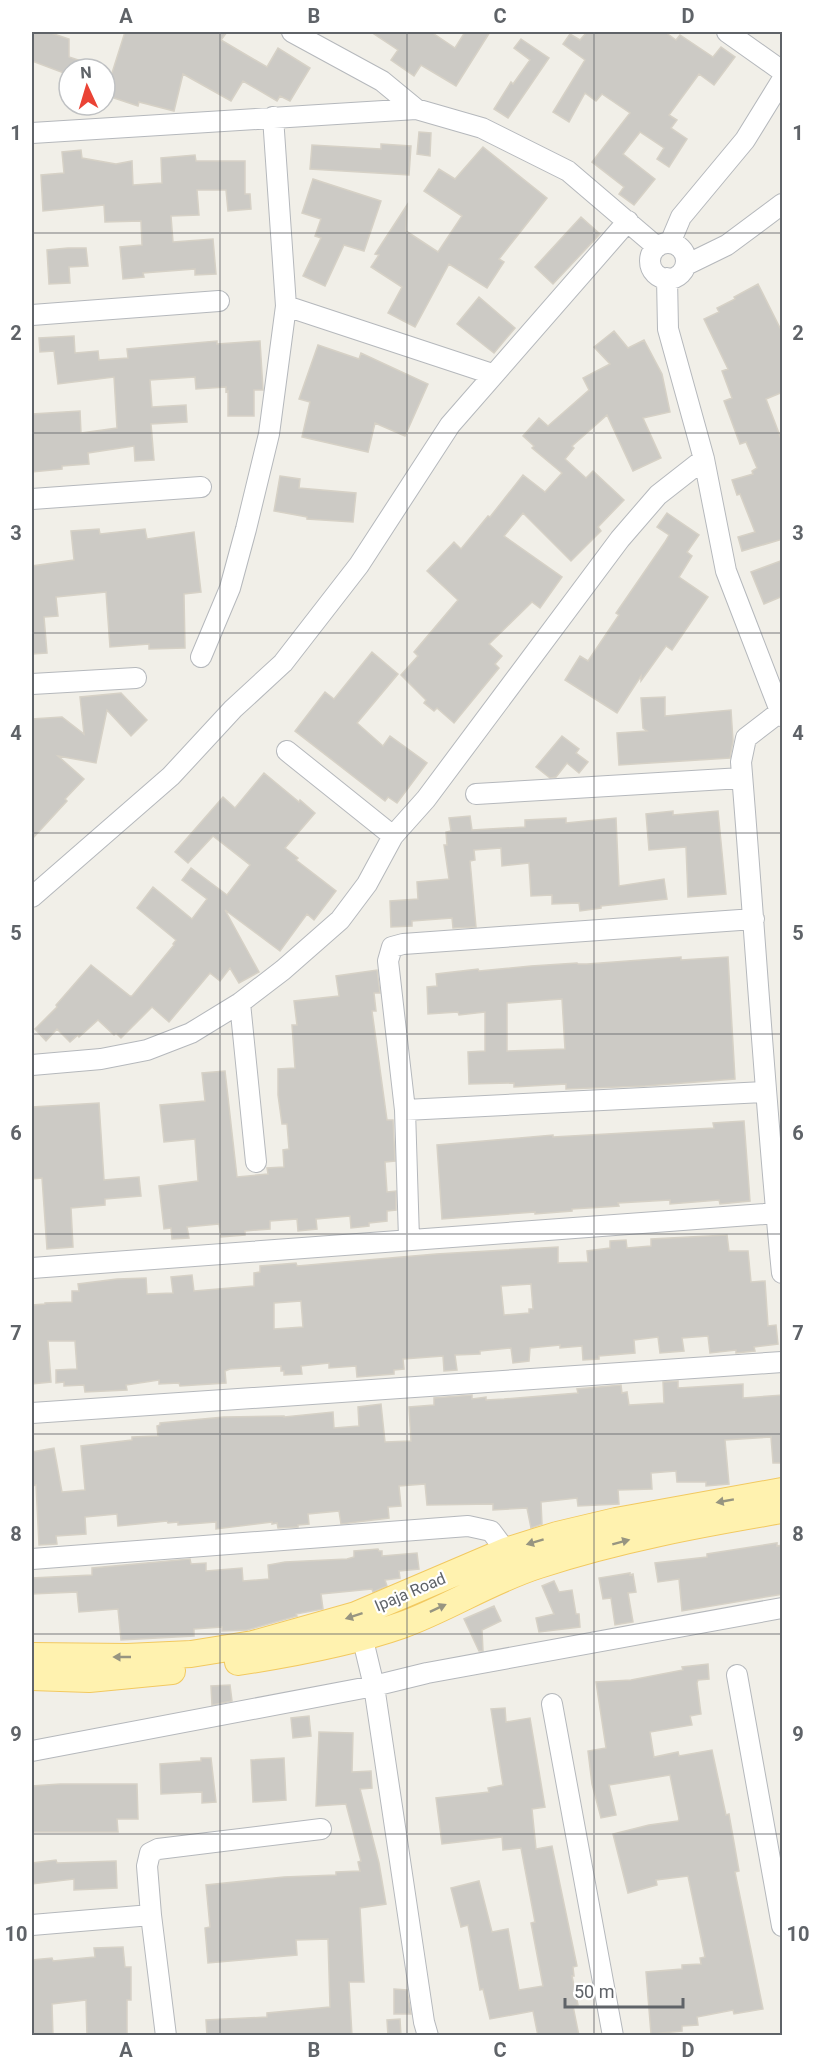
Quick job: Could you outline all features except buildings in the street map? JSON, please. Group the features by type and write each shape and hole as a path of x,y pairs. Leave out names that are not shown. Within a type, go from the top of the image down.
{"main road":[{"name":"Ipaja Road","path":"32,1656 181,1655 253,1644 356,1616 506,1551 616,1521 783,1491"},
{"name":"Ipaja Road","path":"32,1677 90,1679 165,1672 286,1655 402,1625 539,1564 660,1532 783,1510"}],"street":[{"path":"292,32 382,81 416,110"},
{"path":"727,32 783,71"},
{"path":"783,80 745,140 681,217 664,245 651,257 652,269 661,277 679,275 686,265 727,245 783,204"},
{"path":"32,133 416,110 482,128 568,171 628,221 664,245 681,248 686,265"},
{"path":"201,657 230,588 269,434 286,306 273,117"},
{"path":"32,897 171,776 233,709 283,663 359,565 450,425 628,221"},
{"path":"667,278 668,329 704,459 726,571 782,713 747,738 741,762 765,1092 783,1273"},
{"path":"32,315 219,301"},
{"path":"286,306 492,375"},
{"path":"32,1065 101,1059 147,1050 191,1033 240,1003 283,970 340,920 367,884 393,837 426,799 620,539 658,495 704,459"},
{"path":"32,499 201,487"},
{"path":"32,684 136,678"},
{"path":"287,751 393,837"},
{"path":"476,794 742,778"},
{"path":"409,1239 405,1110 388,961 393,947 403,944 754,919"},
{"path":"240,1003 256,1162"},
{"path":"405,1110 765,1092"},
{"path":"32,1268 777,1213"},
{"path":"32,1413 783,1362"},
{"path":"32,1558 468,1526 491,1531 506,1551"},
{"path":"32,1751 375,1686 427,1673 783,1608"},
{"path":"362,1636 375,1686 425,2031"},
{"path":"737,1675 783,1926"},
{"path":"552,1704 613,2036"},
{"path":"166,2036 151,1915 147,1866 150,1854 158,1849 321,1829"},
{"path":"32,1925 151,1915"}]}
